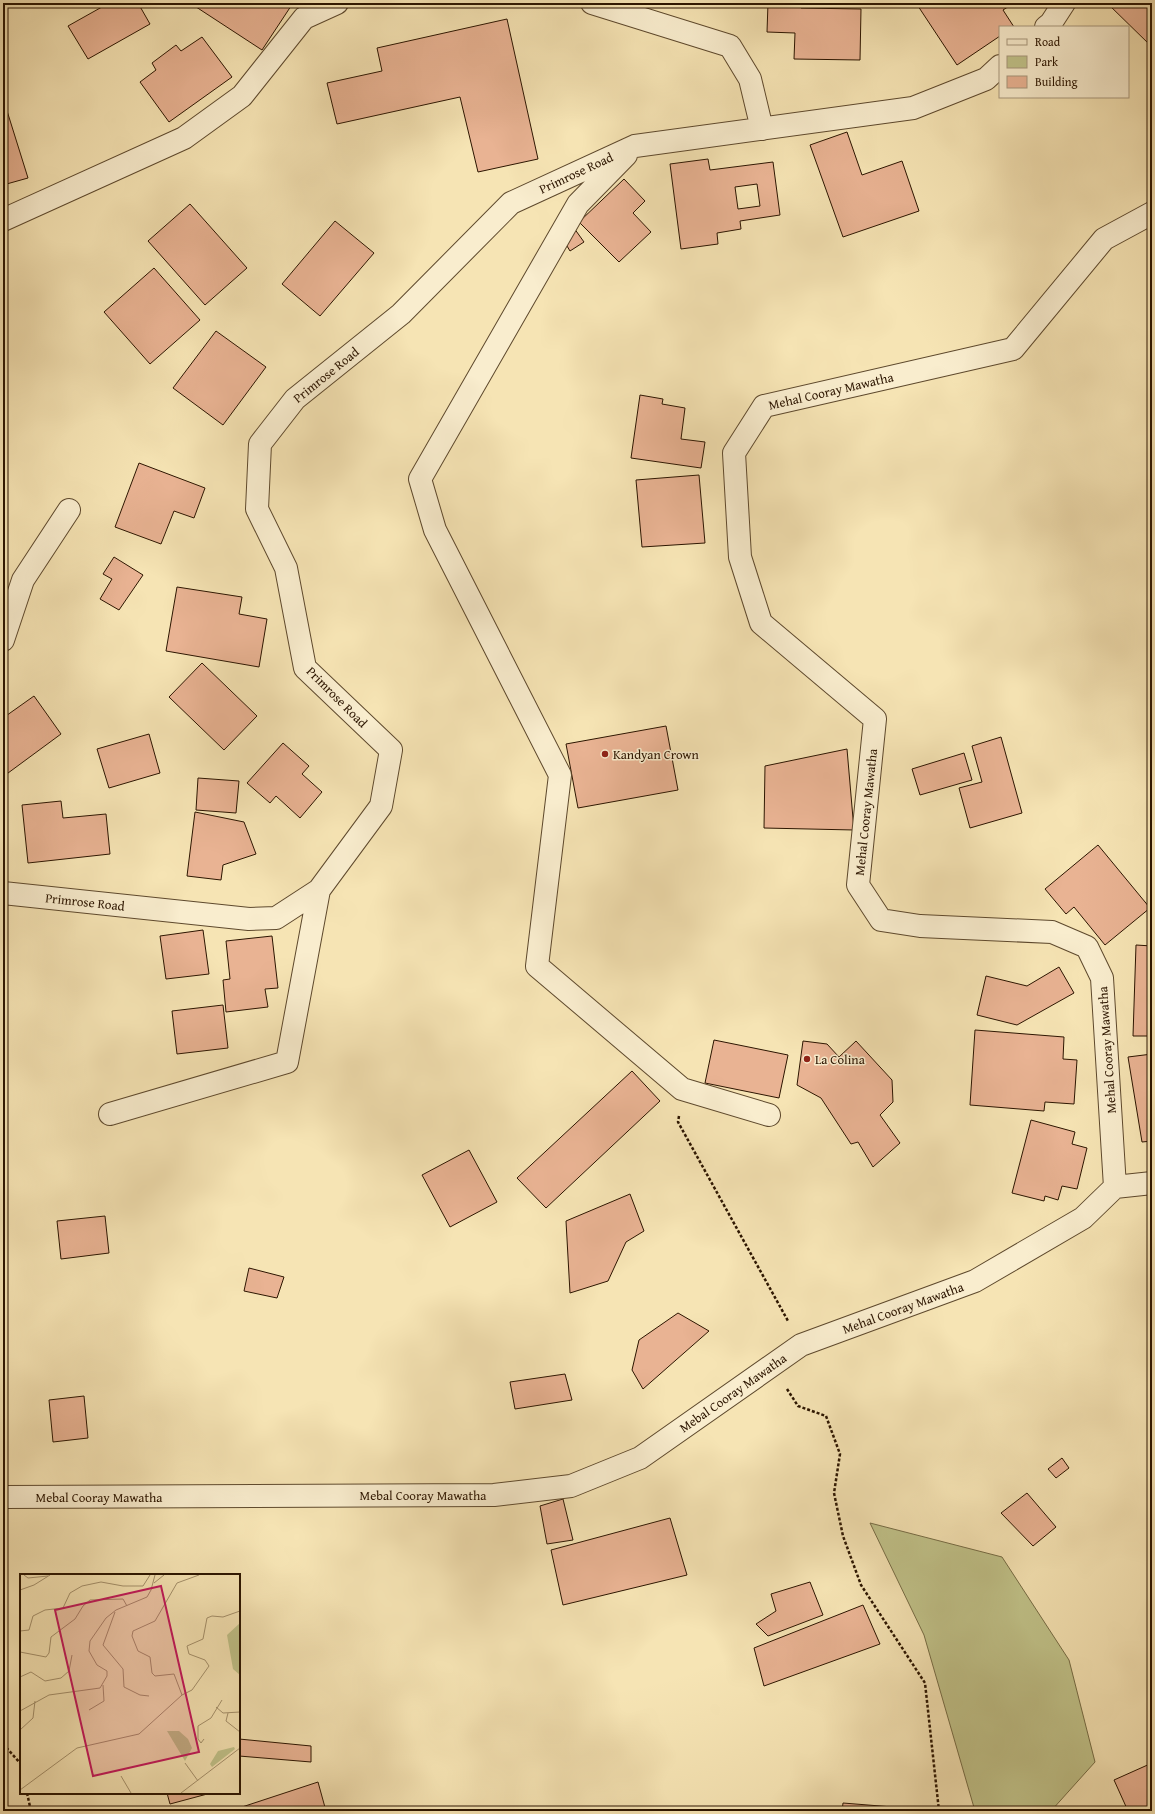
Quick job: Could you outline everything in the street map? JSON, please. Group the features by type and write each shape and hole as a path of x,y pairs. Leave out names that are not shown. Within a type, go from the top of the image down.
{"street":[{"path":"3,220 184,138 242,96 304,18 337,3"},
{"path":"592,3 730,46 750,79 762,129"},
{"path":"1047,26 1051,23 1064,3"},
{"name":"Primrose Road","path":"3,893 249,919 276,918 319,890 381,806 390,750 305,668 286,568 257,509 260,444 295,399 401,314 511,203 635,146 913,108 986,79 999,67"},
{"path":"635,146 578,204 420,479 435,530 560,775 536,966 682,1089 769,1115"},
{"name":"Mehal Cooray Mawatha","path":"801,1345 975,1281 1083,1218 1115,1187 1102,978 1087,947 1052,932 920,926 881,920 858,885 875,718 761,623 740,557 734,452 764,406 1013,348 1104,239 1152,213"},
{"path":"3,640 23,580 69,510"},
{"path":"110,1114 287,1062 319,890"},
{"path":"1115,1187 1152,1183"},
{"name":"Mebal Cooray Mawatha","path":"3,1497 494,1495 571,1486 640,1458 801,1345"}],"path":[{"path":"682,1089 678,1122 801,1345"},
{"path":"786,1387 798,1406 826,1416 840,1454 834,1493 843,1536 861,1585 924,1683 939,1811"},
{"path":"3,1744 20,1764"},
{"path":"27,1794 31,1811"}],"green space":[{"path":"870,1523 1002,1557 1069,1660 1095,1762 1051,1811 975,1811 924,1635"}],"building":[{"path":"109,3 138,3 150,24 88,59 68,26"},
{"path":"190,3 293,3 262,50"},
{"path":"768,3 801,3 801,8 861,9 860,60 794,59 795,33 767,32"},
{"path":"916,3 1014,3 1003,10 1013,26 999,26 999,37 957,65"},
{"path":"1107,3 1152,3 1152,43 1150,45"},
{"path":"507,19 538,159 478,172 460,97 337,124 327,83 382,71 377,48"},
{"path":"202,37 232,77 169,122 140,82 156,70 152,63 176,45 181,51"},
{"path":"3,98 28,178 3,185"},
{"path":"847,132 862,175 902,161 919,211 843,237 810,145"},
{"path":"708,159 710,170 773,162 780,215 740,221 741,229 717,233 718,244 681,249 670,164","holes":["757,184 760,206 738,209 735,187"]},
{"path":"624,179 645,201 633,213 651,232 619,262 579,222"},
{"path":"190,204 247,268 205,305 148,241"},
{"path":"335,221 374,253 320,316 282,284"},
{"path":"574,228 584,242 570,251 561,236"},
{"path":"154,268 200,320 150,364 104,312"},
{"path":"216,331 266,367 223,425 173,388"},
{"path":"640,395 663,399 662,404 685,408 681,439 705,442 701,468 631,458"},
{"path":"139,463 205,488 194,518 174,511 161,544 115,527"},
{"path":"699,475 705,543 642,547 636,480"},
{"path":"114,557 143,575 119,610 100,599 112,579 103,574"},
{"path":"177,587 242,597 239,614 267,619 259,667 166,651"},
{"path":"202,663 257,716 224,750 169,697"},
{"path":"34,696 61,734 4,776 3,718"},
{"path":"666,726 678,790 578,808 566,744"},
{"path":"149,734 160,773 109,788 97,749"},
{"path":"1001,737 1022,813 970,828 959,788 982,782 972,746"},
{"path":"283,743 309,766 302,774 322,792 300,818 276,796 270,803 247,783"},
{"path":"847,749 854,830 764,828 765,766"},
{"path":"964,753 972,780 920,795 912,769"},
{"path":"198,778 239,781 236,813 196,810"},
{"path":"61,801 63,818 106,814 110,854 28,863 22,805"},
{"path":"195,812 244,822 256,854 223,865 221,880 187,876"},
{"path":"3,829 6,858 3,858"},
{"path":"1098,845 1150,908 1105,945 1074,907 1066,914 1045,889"},
{"path":"203,930 209,974 166,979 160,936"},
{"path":"272,936 278,988 265,989 268,1007 226,1012 223,980 230,979 226,941"},
{"path":"1136,945 1152,946 1152,1036 1133,1036"},
{"path":"1059,967 1074,993 1017,1025 977,1015 986,976 1027,986"},
{"path":"223,1005 228,1048 177,1054 172,1011"},
{"path":"975,1030 1064,1037 1063,1059 1077,1060 1074,1104 1045,1102 1044,1111 970,1105"},
{"path":"714,1040 788,1055 779,1098 705,1083"},
{"path":"803,1041 827,1044 839,1057 856,1041 892,1080 893,1102 880,1115 900,1143 873,1167 858,1142 851,1144 821,1098 797,1085"},
{"path":"1152,1054 1152,1141 1142,1142 1128,1057"},
{"path":"632,1071 660,1101 546,1208 517,1178"},
{"path":"1031,1120 1075,1132 1072,1144 1087,1148 1077,1189 1062,1186 1058,1200 1045,1196 1044,1201 1012,1193"},
{"path":"469,1150 497,1202 450,1227 422,1175"},
{"path":"630,1194 644,1231 626,1242 608,1281 570,1293 566,1221"},
{"path":"105,1216 109,1253 61,1259 57,1221"},
{"path":"249,1268 284,1277 277,1298 244,1291"},
{"path":"678,1313 709,1331 643,1389 632,1370 639,1340"},
{"path":"565,1374 572,1400 515,1409 510,1382"},
{"path":"84,1396 88,1438 53,1442 49,1400"},
{"path":"1062,1458 1069,1468 1056,1478 1048,1469"},
{"path":"1027,1493 1056,1527 1033,1546 1001,1513"},
{"path":"563,1499 573,1540 547,1544 540,1506"},
{"path":"670,1518 687,1575 563,1605 551,1550"},
{"path":"810,1582 823,1615 768,1636 756,1624 776,1611 771,1594"},
{"path":"863,1605 880,1644 764,1686 754,1648"},
{"path":"240,1739 311,1746 311,1762 240,1756"},
{"path":"1152,1763 1152,1811 1128,1811 1114,1780"},
{"path":"318,1782 326,1811 240,1811 239,1808"},
{"path":"167,1794 207,1794 170,1804"},
{"path":"843,1803 930,1810 930,1811 842,1811"}],"place":[{"name":"Kandyan Crown","path":"605,754"},
{"name":"La Colina","path":"807,1059"}]}
